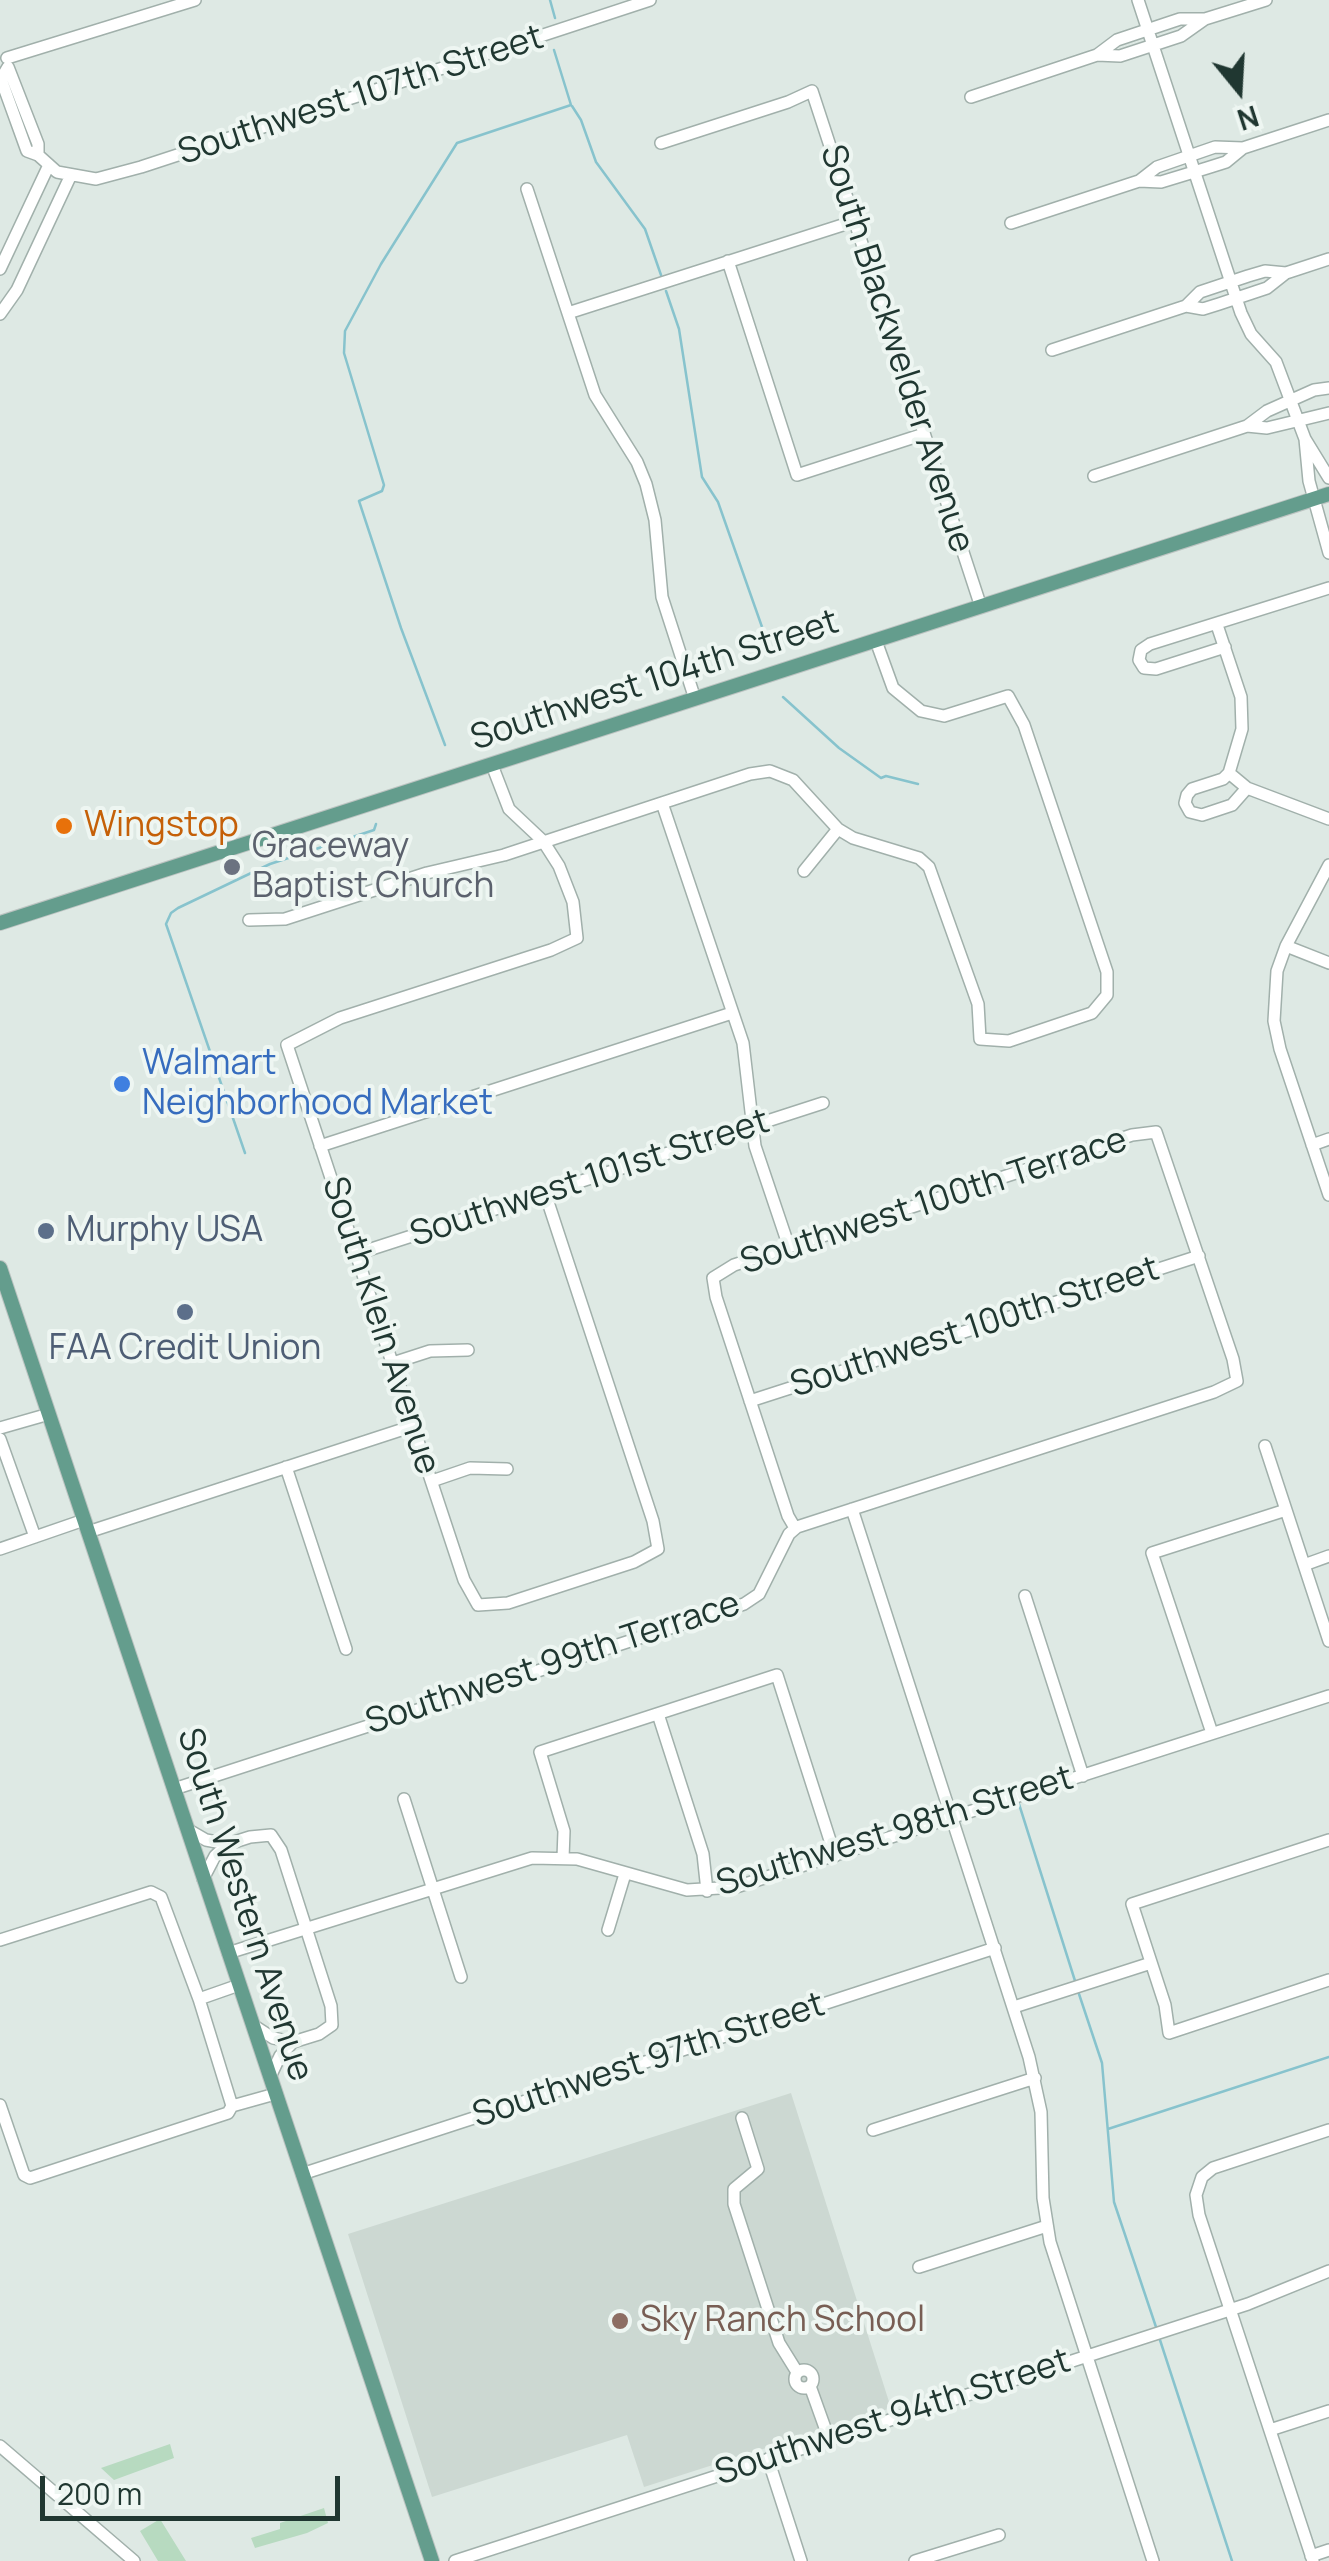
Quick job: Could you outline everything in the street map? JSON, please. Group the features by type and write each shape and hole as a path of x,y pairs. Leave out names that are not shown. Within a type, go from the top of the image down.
{"main road":[{"name":"Southwest 104th Street","path":"0,924 1329,494"},
{"name":"South Western Avenue","path":"0,1268 432,2561"}],"street":[{"path":"5,60 195,0"},
{"name":"Southwest 107th Street","path":"5,60 38,144 38,155 48,167 70,177 96,179 650,0"},
{"path":"1138,0 1236,298 1251,334 1276,362 1305,439 1329,478"},
{"path":"1097,56 1117,40 1149,29 1180,19 1206,19 1266,0"},
{"path":"970,96 1097,56 1120,56 1154,45 1186,34 1206,19"},
{"name":"South Blackwelder Avenue","path":"661,143 788,102 812,90 981,607"},
{"path":"1011,223 1140,181 1161,182 1196,172 1226,162 1243,148 1329,120"},
{"path":"1140,181 1156,167 1190,156 1222,146 1243,148"},
{"path":"0,270 48,167"},
{"path":"0,314 18,290 70,177"},
{"path":"528,189 595,396 646,484 655,520 662,597 694,699"},
{"path":"568,314 854,220"},
{"path":"1186,306 1203,309 1267,288 1286,273 1329,259"},
{"path":"728,261 798,475 924,434"},
{"path":"1052,350 1186,306 1200,292 1265,271 1286,273"},
{"path":"1094,476 1247,426 1267,411 1314,390 1329,388"},
{"path":"1247,426 1268,428 1329,413"},
{"path":"1305,439 1304,455 1329,553"},
{"path":"1225,646 1156,669 1144,668 1139,660 1144,647 1329,588"},
{"path":"1218,625 1244,720 1229,773 1188,792 1185,803 1190,812 1202,815 1232,805 1247,788"},
{"path":"250,920 285,919 428,873 504,855 750,774 777,772 799,785 838,829 864,843 920,858 932,872 978,1004 980,1039 1009,1041 1086,1016 1105,1001 1109,981 1104,959 1024,725 1008,696 944,716 921,711 894,688 876,641"},
{"path":"492,764 509,809 543,841"},
{"path":"1229,773 1247,788 1329,819"},
{"path":"662,803 745,1054 752,1126 788,1247"},
{"path":"804,871 838,829"},
{"name":"South Klein Avenue","path":"543,841 566,879 575,914 576,938 551,950 340,1018 287,1045 464,1580 478,1605 508,1602 634,1562 658,1549 654,1521 545,1193"},
{"path":"1329,865 1286,946 1278,971 1274,1021 1329,1195"},
{"path":"1286,946 1329,963"},
{"path":"320,1146 732,1013"},
{"name":"Southwest 101st Street","path":"356,1254 823,1104"},
{"name":"Southwest 100th Terrace","path":"750,1401 716,1298 714,1278 734,1265 1132,1135 1156,1132 1199,1256"},
{"path":"1312,1145 1329,1139"},
{"path":"750,1401 794,1528 1214,1392 1237,1380 1199,1256"},
{"name":"Southwest 100th Street","path":"750,1401 1199,1256"},
{"path":"392,1363 430,1351 468,1350"},
{"path":"0,1428 49,1414"},
{"path":"0,1549 286,1467 413,1426"},
{"path":"0,1439 35,1537"},
{"path":"1265,1446 1329,1641"},
{"path":"286,1467 346,1649"},
{"path":"432,1480 470,1468 507,1469"},
{"path":"852,1509 1035,2078 1042,2126 1047,2226 1153,2561"},
{"path":"1212,1733 1152,1553 1286,1510"},
{"name":"Southwest 99th Terrace","path":"174,1789 744,1604 762,1589 794,1528"},
{"path":"1304,1564 1329,1556"},
{"path":"1025,1596 1083,1776"},
{"path":"562,1858 564,1831 540,1752 778,1675 835,1856"},
{"name":"Southwest 98th Street","path":"228,1954 519,1861 562,1858 673,1888 707,1891 736,1887 1329,1696"},
{"path":"658,1714 703,1854 707,1891"},
{"path":"404,1799 461,1977"},
{"path":"187,1828 206,1840 228,1844"},
{"path":"203,1878 215,1856 228,1844 271,1835 280,1850 331,2006 332,2025 293,2042 272,2038 252,2024"},
{"path":"1329,1840 1132,1904 1170,2033 1329,1980"},
{"path":"608,1930 625,1874"},
{"path":"0,1940 151,1892 161,1897 168,1907 232,2106"},
{"name":"Southwest 97th Street","path":"302,2174 995,1948"},
{"path":"1014,2007 1151,1962"},
{"path":"199,1999 239,1985"},
{"path":"270,2078 280,2056 293,2042"},
{"path":"873,2130 1035,2078"},
{"path":"0,2105 24,2175 30,2178 276,2094"},
{"path":"742,2118 758,2169 734,2189 734,2204 779,2344 797,2372 810,2372 810,2386 830,2439"},
{"path":"1329,2130 1213,2168 1202,2177 1196,2203 1312,2559 1329,2550"},
{"path":"919,2267 1047,2226"},
{"name":"Southwest 94th Street","path":"455,2561 1230,2309 1329,2272"},
{"path":"1270,2430 1329,2411"},
{"path":"0,2446 134,2561"},
{"path":"768,2459 802,2561"},
{"path":"914,2561 1000,2534"}],"shaded area":[{"name":"Sky Ranch School","path":"791,2093 891,2408 644,2487 627,2435 432,2497 348,2234"}],"green space":[{"path":"170,2444 174,2458 114,2480 101,2468"},
{"path":"324,2508 328,2523 255,2548 251,2538"},
{"path":"160,2519 186,2561 158,2561 140,2531"}],"waterway":[{"path":"550,0 555,18"},
{"path":"445,745 359,501 382,491 384,485 344,353 345,331 381,264 457,143 571,105 554,50"},
{"path":"572,106 596,162 645,229 661,275"},
{"path":"666,291 679,329 702,477 718,502 768,644"},
{"path":"783,697 839,748 881,778 918,784"},
{"path":"245,1153 166,924 178,908 270,864 374,830 376,824"},
{"path":"1019,1804 1076,1984"},
{"path":"1078,1991 1102,2063 1114,2202 1156,2327"},
{"path":"1108,2129 1329,2057"},
{"path":"1160,2340 1232,2561"}],"place":[{"name":"Wingstop","path":"64,826"},
{"name":"Graceway Baptist Church","path":"232,867"},
{"name":"Walmart Neighborhood Market","path":"122,1084"},
{"name":"Murphy USA","path":"46,1231"},
{"name":"FAA Credit Union","path":"185,1312"},
{"name":"Sky Ranch School","path":"620,2321"}]}
